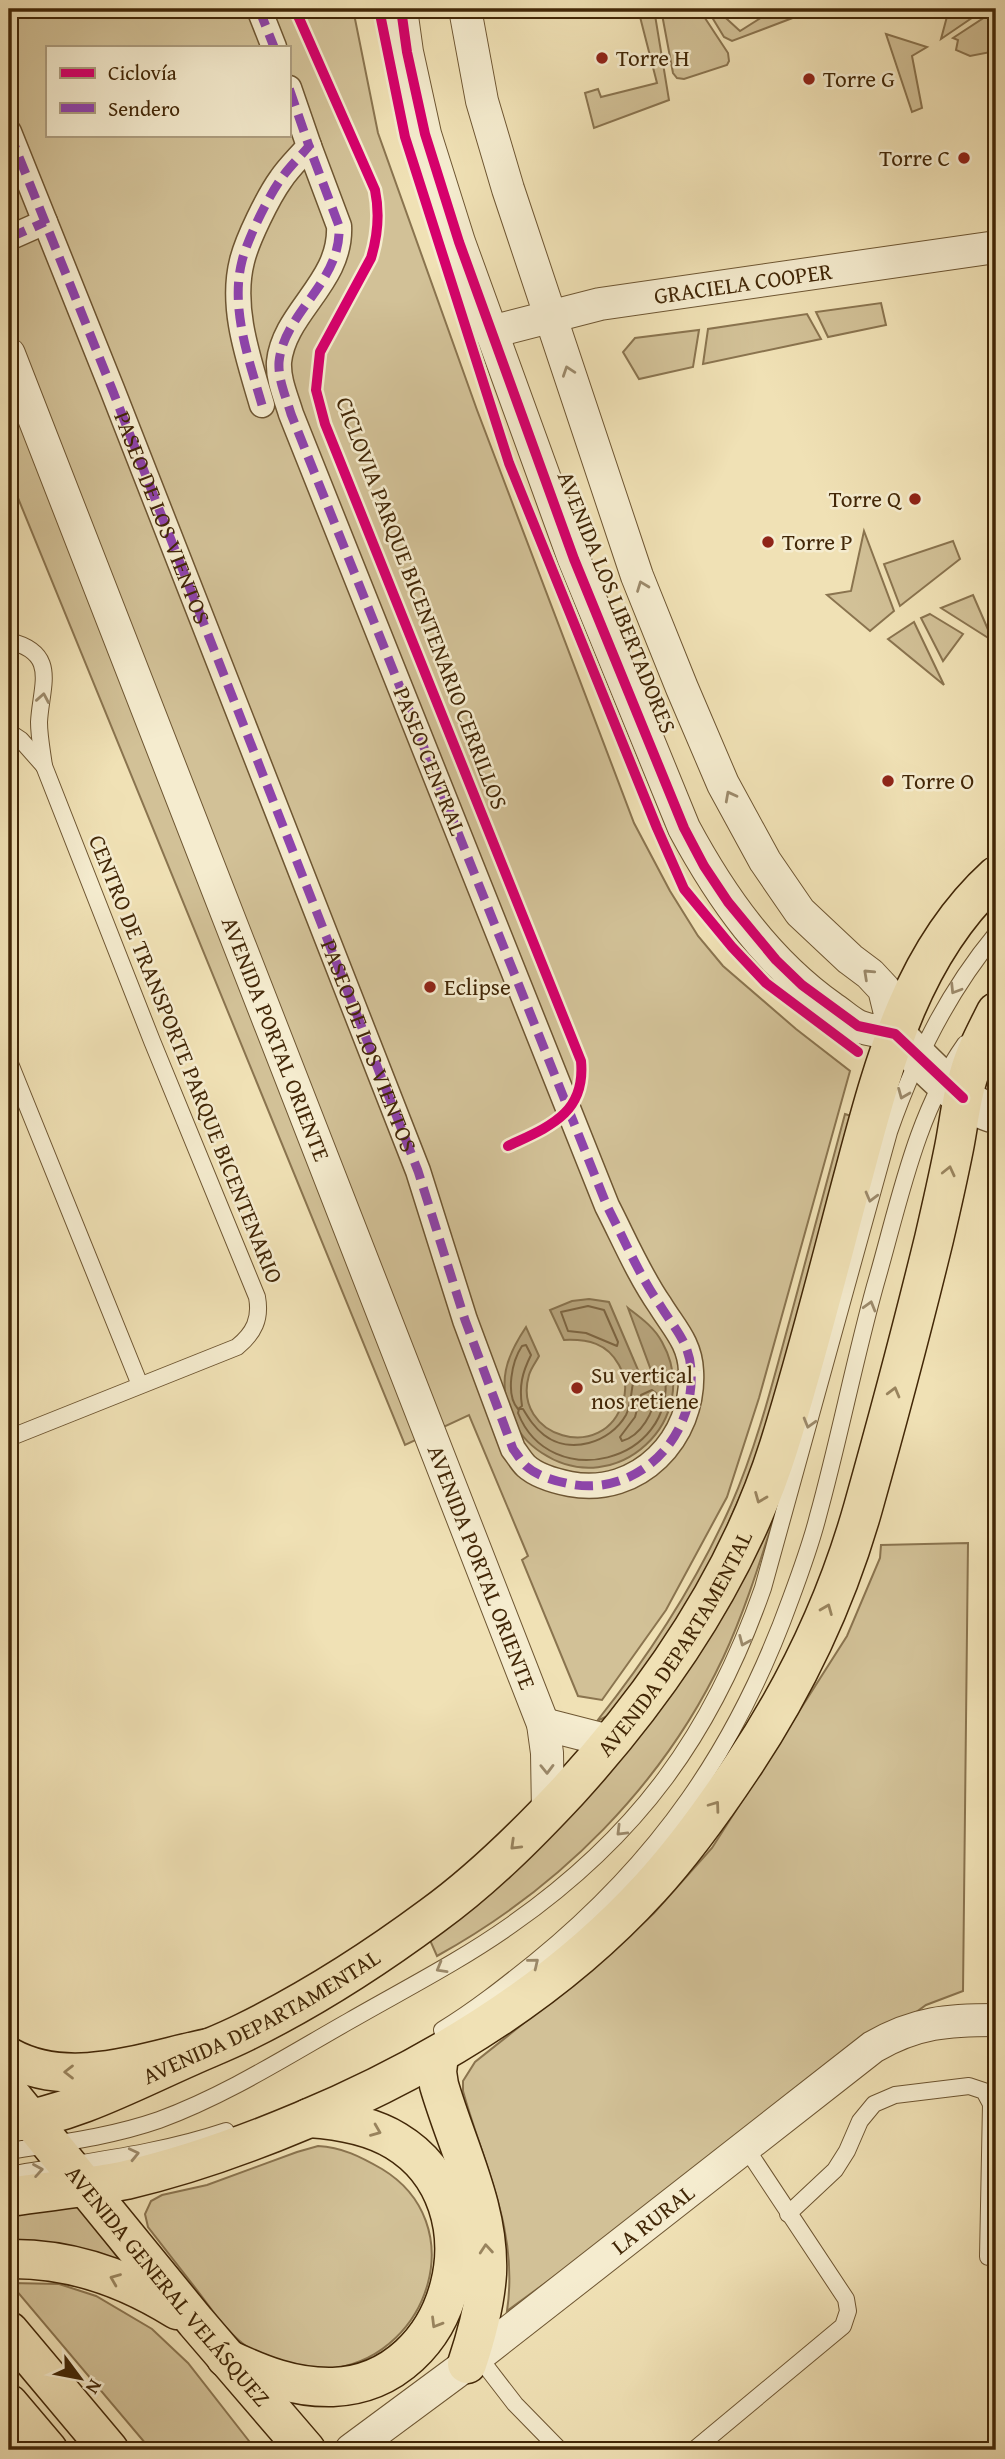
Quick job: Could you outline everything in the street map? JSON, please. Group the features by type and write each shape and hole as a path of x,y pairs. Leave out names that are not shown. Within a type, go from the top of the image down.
{"main road":[{"name":"AVENIDA DEPARTAMENTAL","path":"42,2139 125,2180 211,2156 358,2098 433,2047 484,2027 569,1964 647,1891 673,1862 726,1790 785,1698 827,1610 862,1513 934,1238 943,1076 922,975 946,935 972,900 996,876"},
{"name":"AVENIDA DEPARTAMENTAL","path":"9,2197 42,2139 81,2104 245,2032 311,1995 434,1915 548,1813 612,1742 691,1632 718,1587 741,1541 778,1452 871,1112 973,1061 996,1012"},
{"path":"433,2047 439,2085 479,2204 486,2249 484,2300 472,2360"},
{"path":"9,2057 44,2071 87,2072 114,2069 208,2048"},
{"path":"226,2358 263,2375 291,2383 317,2387 354,2384 382,2373 407,2358 428,2334 447,2300 453,2268 453,2231 442,2193 428,2171 407,2148 374,2130 344,2122 309,2118"},
{"name":"AVENIDA GENERAL VELÁSQUEZ","path":"42,2139 306,2450"},
{"path":"9,2259 51,2261 100,2273 160,2300 196,2322"},
{"path":"9,2331 109,2450"},
{"path":"9,2404 48,2450"}],"street":[{"path":"259,9 274,46"},
{"name":"AVENIDA LOS LIBERTADORES","path":"401,9 425,134 459,242 574,559 684,828 704,866 752,933 802,985 858,1026 943,1076"},
{"name":"AVENIDA LOS LIBERTADORES","path":"465,9 482,101 549,316 637,576 723,784 765,861 800,912 884,989 943,1076"},
{"path":"262,405 243,332 239,303 242,261 281,179 309,146 290,91"},
{"name":"PASEO DE LOS VIENTOS","path":"9,132 113,388 413,1158 465,1320 513,1449 526,1466 541,1475 557,1482 594,1486 619,1481 645,1469 663,1453 679,1432 687,1413 691,1368 686,1346 660,1306 607,1206 569,1108"},
{"name":"PASEO CENTRAL","path":"309,146 340,226 340,239 334,261 293,326 282,350 280,378 291,414 569,1108"},
{"path":"9,238 45,222"},
{"name":"GRACIELA COOPER","path":"491,332 600,304 996,247"},
{"name":"AVENIDA PORTAL ORIENTE","path":"9,354 543,1724 547,1753 548,1813"},
{"path":"636,707 640,695 649,686 661,682 682,688"},
{"path":"543,1724 612,1742"},
{"name":"LA RURAL","path":"351,2450 472,2360 873,2047 928,2023 981,2020"}],"lane":[{"path":"9,642 31,650 44,671 45,684 39,725 44,766"},
{"path":"9,732 21,740 44,766"},
{"name":"CENTRO DE TRANSPORTE PARQUE BICENTENARIO","path":"10,1435 237,1347 248,1337 260,1312 257,1297 152,1041 44,766"},
{"path":"943,1076 938,1017 960,981 996,934"},
{"path":"9,2151 42,2139 99,2137 159,2120 258,2073 510,1926 571,1878 630,1822 680,1760 706,1718 748,1632 763,1588 889,1132 943,1076 996,1001"},
{"path":"9,1061 140,1385"},
{"path":"803,1364 854,1263"},
{"path":"789,2214 835,2170 860,2121 874,2104 895,2095 969,2086 984,2091 991,2104 988,2257"},
{"path":"42,2139 106,2161 236,2127"},
{"path":"9,2175 42,2139"},
{"path":"694,2450 843,2326 848,2311 846,2299 746,2148"},
{"path":"472,2360 560,2450"}],"shaded area":[{"path":"9,9 353,9 378,133 477,410 634,823 670,891 698,936 723,966 850,1071 759,1398 727,1497 666,1610 602,1700 578,1696 522,1560 528,1556 469,1415 405,1445 9,476"},
{"path":"638,9 654,9 669,100 594,128 585,93 598,89 601,97 657,83"},
{"path":"661,9 699,9 728,53 727,65 684,79 677,78 673,73"},
{"path":"707,9 716,9 740,31 775,9 811,11 732,41 724,37"},
{"path":"949,9 985,9 941,39"},
{"path":"996,9 996,51 970,56 956,50 958,40 953,38"},
{"path":"886,34 927,47 912,56 922,108 912,112"},
{"path":"881,303 886,325 828,337 816,312"},
{"path":"807,314 821,339 703,364 708,329"},
{"path":"699,330 693,367 639,379 623,352 635,338"},
{"path":"864,531 894,611 870,631 827,595 851,591"},
{"path":"953,541 960,559 900,606 884,564"},
{"path":"973,595 993,641 941,608"},
{"path":"930,614 963,634 943,661 921,618"},
{"path":"914,622 944,685 888,639"},
{"path":"845,1114 854,1117 765,1439 702,1584 616,1712 597,1721 653,1645 687,1590 718,1533 740,1483 771,1390"},
{"path":"774,1511 757,1571 723,1658 699,1704 639,1790 604,1829 525,1899 437,1956 429,1938"},
{"path":"968,1543 963,1991 926,2005 507,2311 509,2281 504,2226 463,2091 463,2081 475,2062 603,1960 654,1913 712,1848 847,1636 880,1558 881,1545"},
{"path":"318,2146 367,2160 409,2192 426,2221 432,2251 428,2283 416,2312 396,2338 369,2357 336,2368 312,2372 257,2353 235,2337 148,2227 145,2214 151,2201 162,2195 207,2185"},
{"path":"76,2202 127,2270 9,2245 9,2214"},
{"path":"10,2283 59,2284 96,2296 152,2329 188,2363 256,2450 151,2450"}],"water":[{"path":"589,1299 609,1302 641,1377 652,1373 628,1308 659,1337 672,1371 672,1399 662,1424 646,1445 624,1460 598,1467 570,1465 532,1446 514,1423 505,1392 509,1359 526,1327 539,1356 529,1375 527,1397 534,1414 546,1427 562,1435 581,1437 598,1433 613,1421 625,1392 619,1365 603,1347 581,1340 564,1340 550,1310 572,1301"}],"marked path":[{"path":"259,9 274,46"},
{"path":"262,405 243,334 238,297 239,279 245,252 264,207 284,175 309,146 290,91"},
{"path":"9,132 418,1171 465,1320 513,1449 530,1470 552,1480 595,1486 618,1481 639,1472 658,1457 672,1440 683,1419 690,1396 691,1371 688,1352 645,1282 607,1206 285,395 279,369 283,344 332,264 339,226 309,146"},
{"path":"9,238 45,222"}],"cycle path":[{"name":"CICLOVIA PARQUE BICENTENARIO CERRILLOS","path":"295,9 375,190 378,216 371,258 320,352 316,390 325,424 581,1061 581,1079 571,1106 550,1125 508,1146"},
{"path":"379,9 405,137 509,463 684,889 766,983 858,1052"},
{"path":"401,9 407,52 425,134 459,242 574,559 684,828 704,866 728,902 776,960 802,985 858,1026 895,1034 963,1098"}],"place":[{"name":"Torre H","path":"602,58"},
{"name":"Torre G","path":"809,79"},
{"name":"Torre C","path":"964,158"},
{"name":"Torre Q","path":"915,499"},
{"name":"Torre P","path":"768,542"},
{"name":"Torre O","path":"888,781"},
{"name":"Eclipse","path":"430,987"},
{"name":"Su vertical nos retiene","path":"577,1388"}]}
